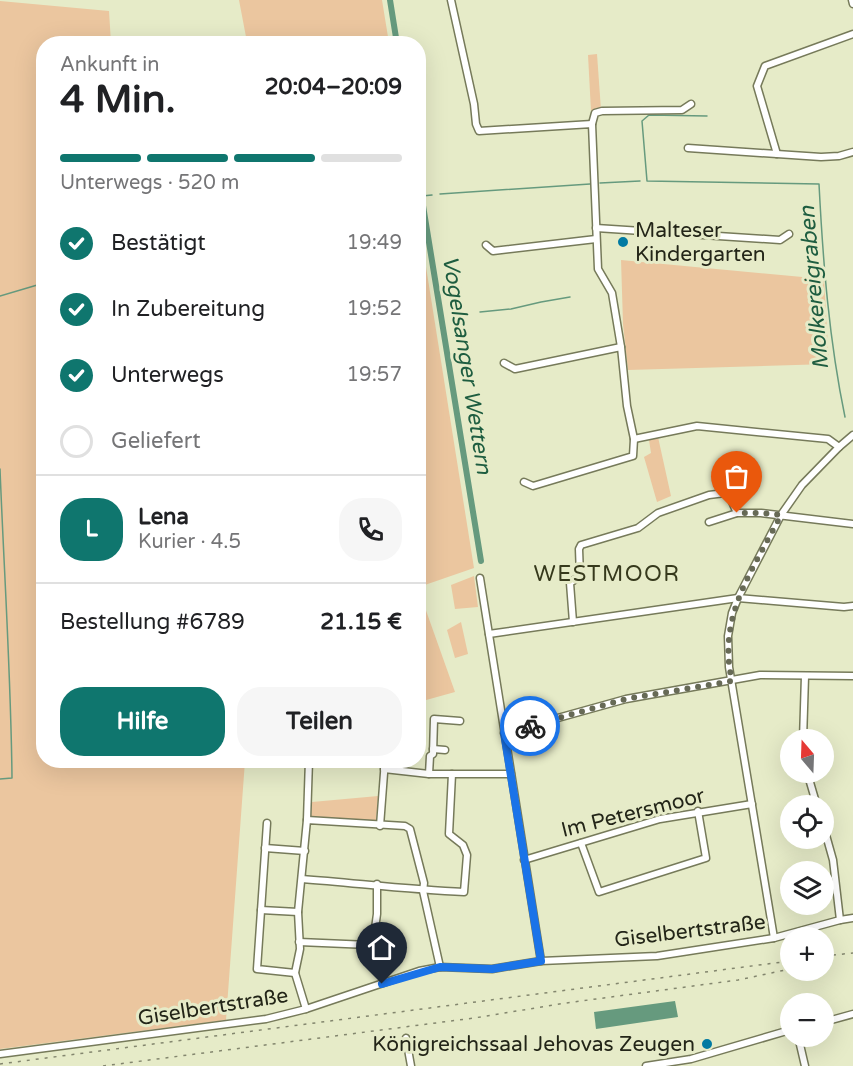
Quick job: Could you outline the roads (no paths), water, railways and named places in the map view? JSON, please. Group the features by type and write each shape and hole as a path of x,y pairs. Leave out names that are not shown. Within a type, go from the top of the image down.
{"street":[{"path":"451,0 479,131 592,124"},
{"path":"777,154 757,86 765,66 853,34"},
{"path":"524,482 533,486 633,456 634,439 627,406 612,292 597,266 592,117 595,113 602,111 681,110 691,104"},
{"path":"688,148 821,157 853,152"},
{"path":"596,228 780,240 789,234"},
{"path":"486,245 494,251 596,238"},
{"path":"504,363 515,369 621,347"},
{"path":"634,439 697,426 828,439 839,447"},
{"path":"774,938 729,667 728,636 732,613 738,598 781,515 802,485 853,435"},
{"path":"573,622 570,583 580,576 579,549 581,545 638,528 663,512 717,494 729,495 737,513"},
{"path":"709,522 737,513 762,513 853,524"},
{"path":"480,578 541,961"},
{"path":"489,634 738,598 853,606"},
{"path":"504,733 626,699 760,675 853,676"},
{"path":"802,729 805,676"},
{"path":"429,774 430,756 433,754 434,719 460,721"},
{"path":"433,748 445,750"},
{"path":"306,1010 295,973 300,949 298,912 305,851 309,768"},
{"path":"380,826 384,770 429,774 511,774"},
{"path":"302,879 377,884 423,891 464,892 467,855 463,845 449,834 452,774"},
{"name":"Im Petersmoor","path":"524,860 660,819 752,804"},
{"path":"581,843 599,892 706,858 698,812"},
{"path":"307,820 405,826 410,829 424,883 423,891 440,967"},
{"path":"267,823 257,969 295,973"},
{"path":"265,848 305,851"},
{"path":"830,849 840,920"},
{"path":"299,942 373,944 377,914 377,884"},
{"path":"261,910 298,912"},
{"name":"Giselbertstraße","path":"0,1054 266,1019 306,1010 408,975 440,967 492,969 541,961 657,956 774,938 853,918"},
{"path":"834,1019 853,1014"},
{"path":"646,1066 691,1063 780,1033"},
{"path":"406,1038 411,1066"},
{"path":"801,1047 805,1066"}],"waterway":[{"name":"Vogelsanger Wettern","path":"390,0 396,36"},
{"name":"Molkereigraben","path":"707,116 649,115 642,121 647,181 819,184 828,301 845,417"},
{"name":"Molkereigraben","path":"600,183 640,181"},
{"name":"Molkereigraben","path":"440,194 590,184"},
{"name":"Molkereigraben","path":"426,196 432,195"},
{"name":"Vogelsanger Wettern","path":"426,224 481,561"},
{"path":"0,296 36,285"},
{"path":"480,312 511,309 570,297"},
{"path":"0,469 12,778 0,779"}],"railway":[{"path":"834,955 853,953"},
{"path":"0,1064 780,962"},
{"path":"103,1066 474,1018 738,980 780,971"}],"place":[{"name":"Malteser Kindergarten","path":"623,242"},
{"name":"Königreichssaal Jehovas Zeugen","path":"707,1044"}],"district":[{"name":"WESTMOOR","path":"607,574"}]}
